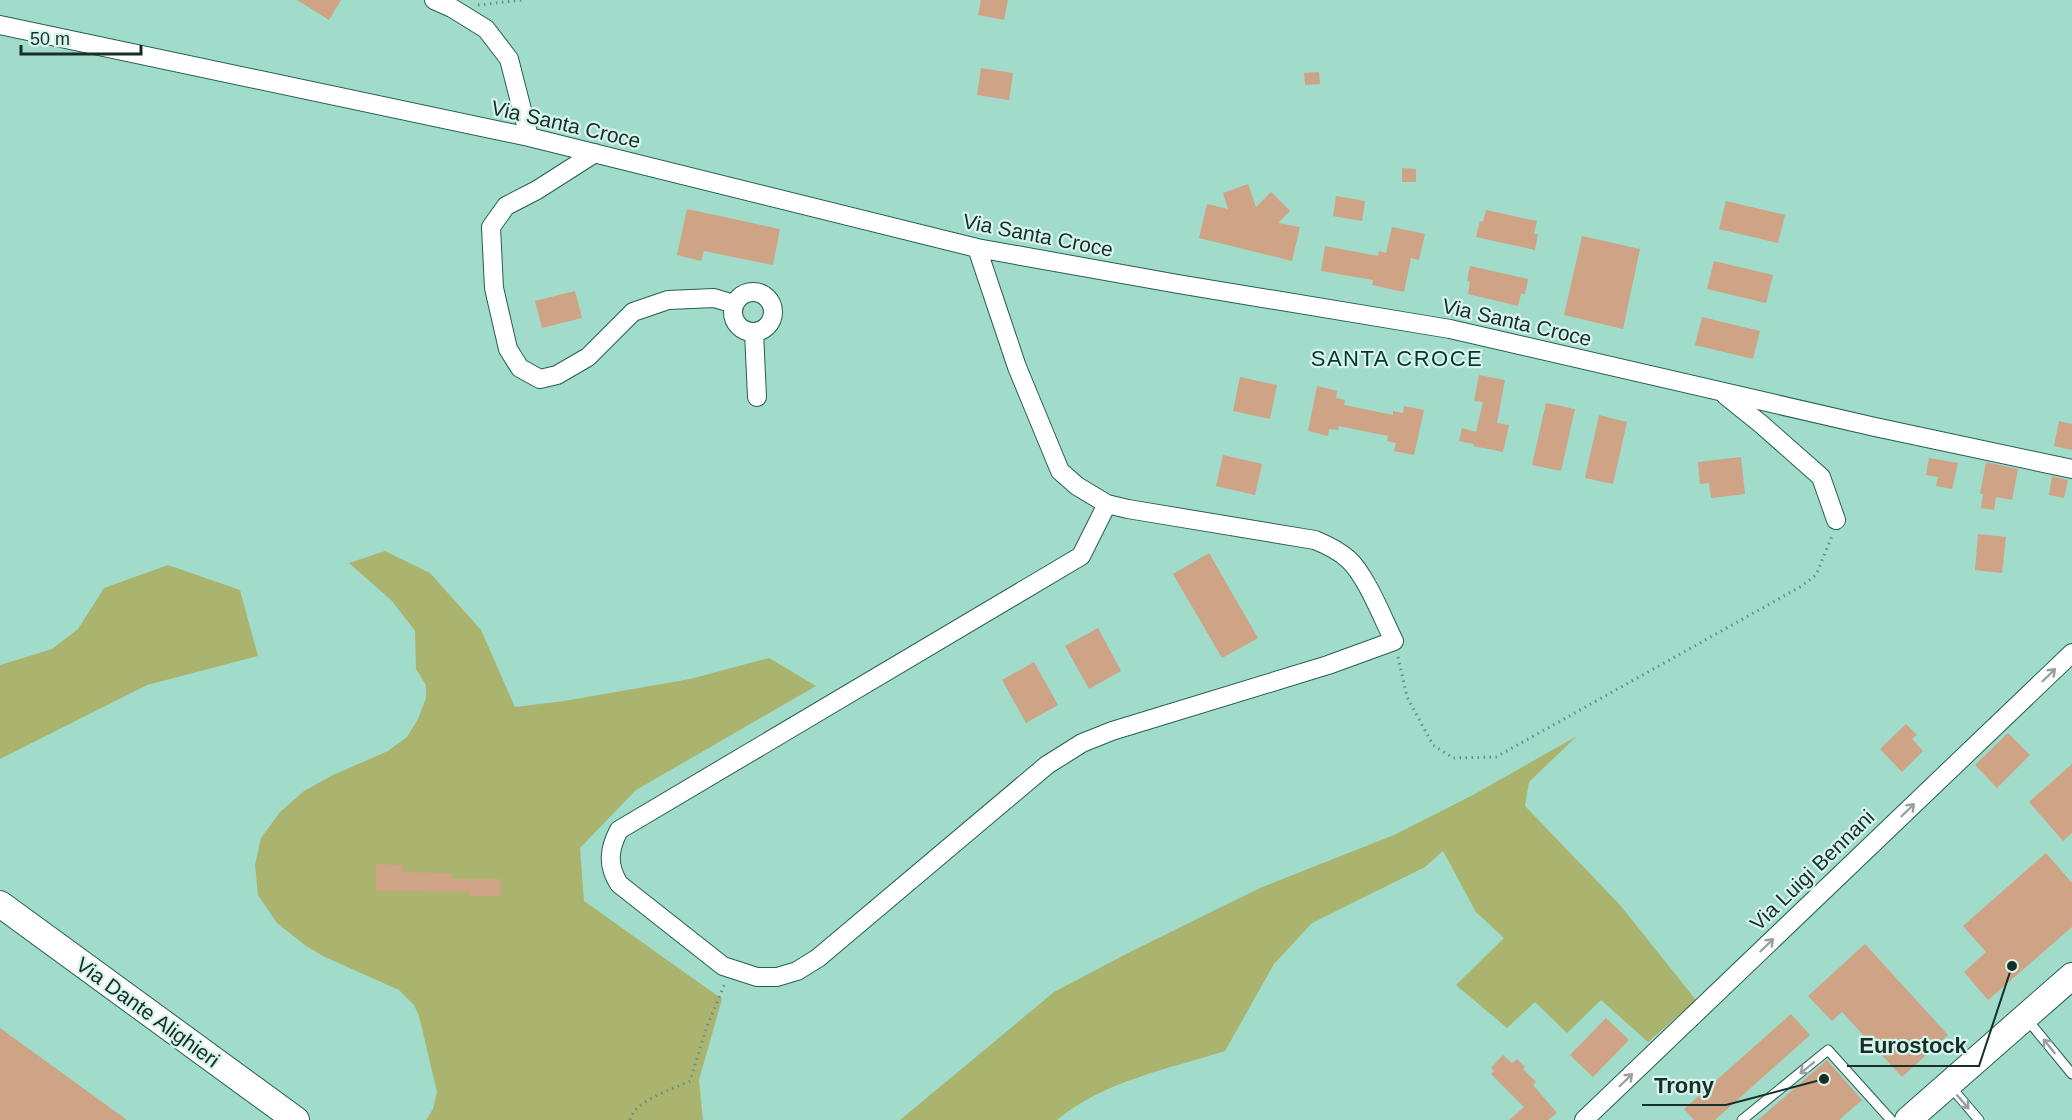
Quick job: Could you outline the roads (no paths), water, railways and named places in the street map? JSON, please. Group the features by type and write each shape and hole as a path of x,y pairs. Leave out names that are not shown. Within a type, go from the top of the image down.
{"main road":[{"name":"Via Dante Alighieri","path":"0,904 296,1120"},
{"path":"1908,1120 2072,976"}],"street":[{"path":"434,0 486,29 509,59 529,137"},
{"name":"Via Santa Croce","path":"0,25 529,137 977,248 1450,329 1721,392 2072,469"},
{"path":"595,153 537,190 506,206 491,228 494,288 508,349 520,368 540,379 557,375 588,357 633,312 668,300 714,298 734,304"},
{"path":"977,248 1017,367 1060,471 1077,486 1107,504 1315,540 1331,546 1349,560 1362,578 1394,641 1328,665 1112,731 1082,743 1047,765 818,958 797,971 777,977 757,977 723,966 619,884 613,874 610,861 611,845 620,830 1081,556 1107,504"},
{"path":"986,274 1005,253"},
{"path":"749,292 762,294 771,304 770,322 760,331 754,332 747,331 736,324 733,318 734,304 749,292"},
{"path":"754,332 757,397"},
{"path":"1721,392 1821,477 1836,520"},
{"name":"Via Luigi Bennani","path":"1584,1120 2072,653"}],"lane":[{"path":"2025,1018 2072,1074"},
{"path":"1742,1120 1828,1050 1891,1120"},
{"path":"1948,1084 1979,1120"}],"place":[{"name":"Eurostock","path":"2012,966"},
{"name":"Trony","path":"1824,1079"}],"district":[{"name":"SANTA CROCE","path":"1397,358"}]}
